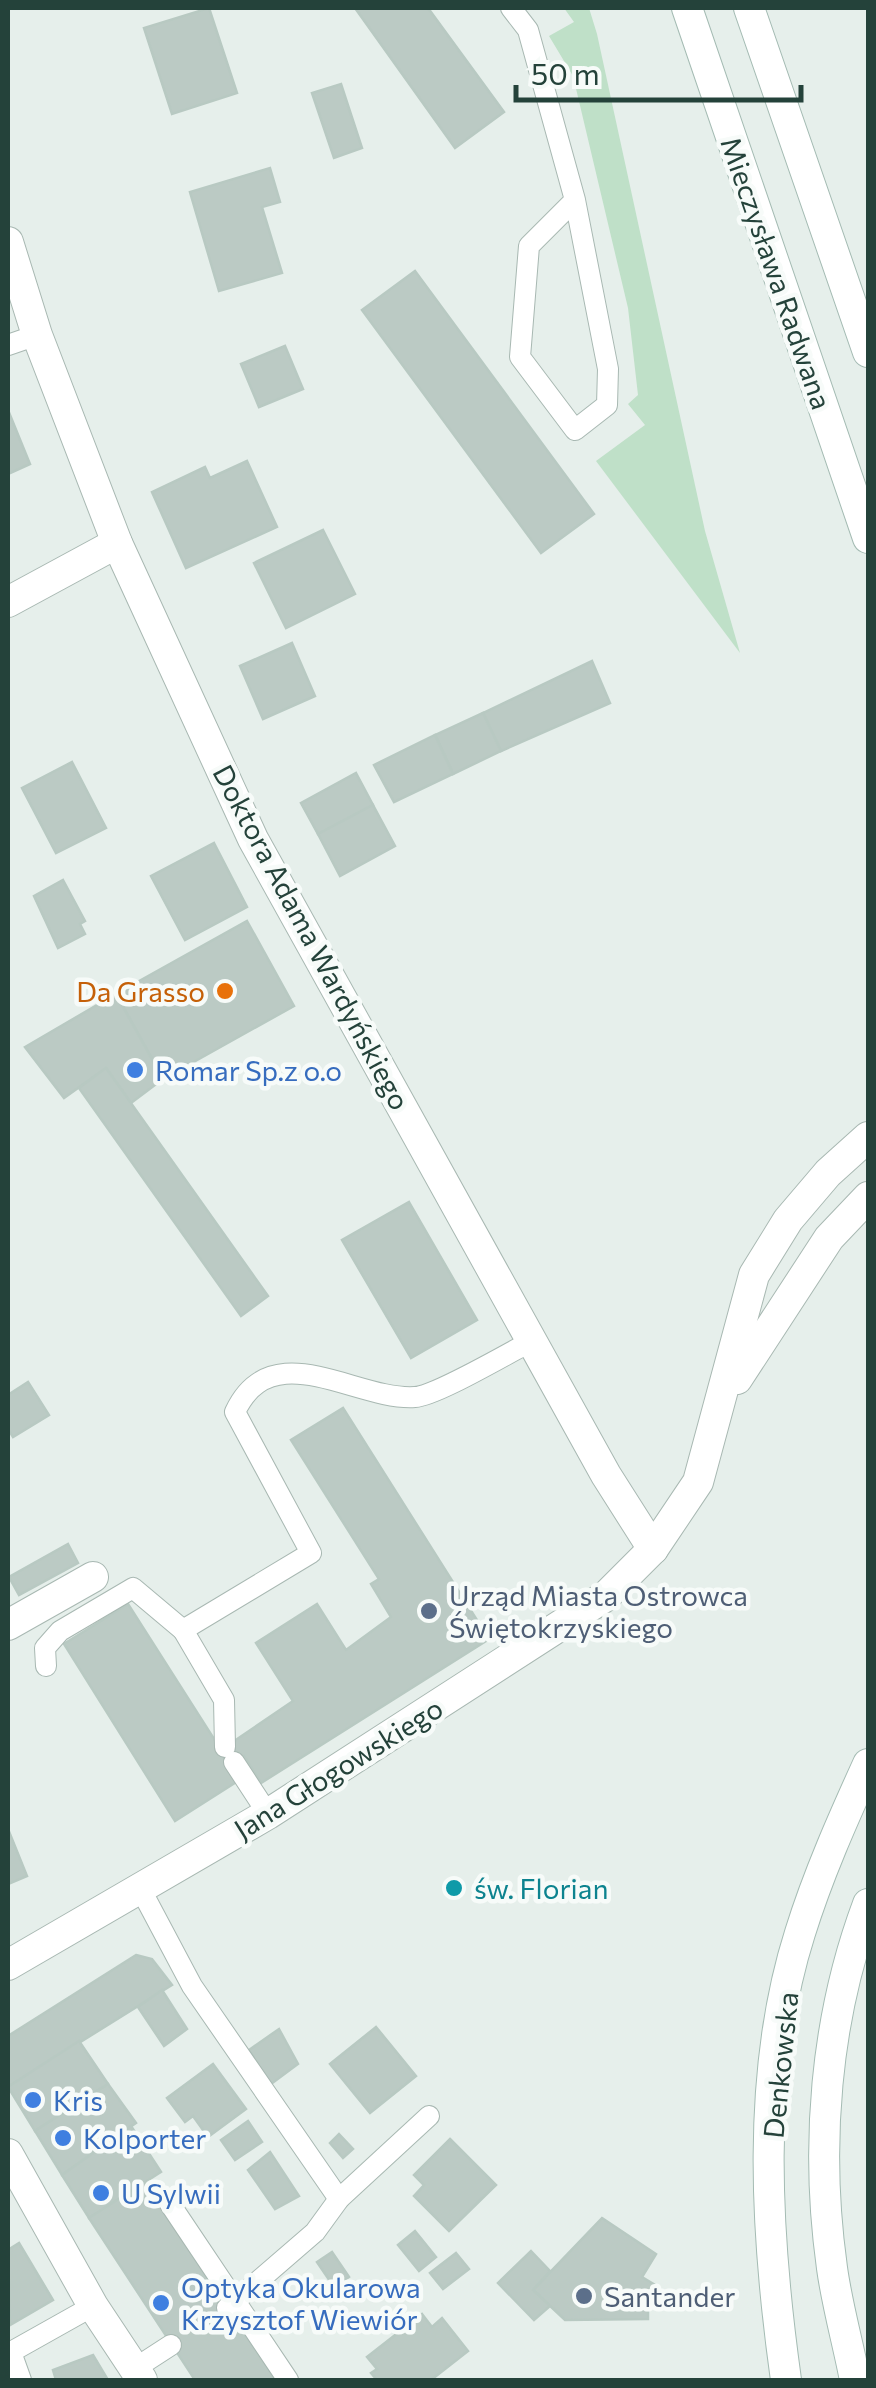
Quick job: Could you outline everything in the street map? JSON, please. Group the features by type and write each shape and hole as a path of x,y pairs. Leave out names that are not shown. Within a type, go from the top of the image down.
{"street":[{"name":"Mieczysława Radwana","path":"687,8 868,538"},
{"path":"749,8 868,352"},
{"name":"Doktora Adama Wardyńskiego","path":"8,242 37,334 117,542 253,838 532,1341 653,1549"},
{"path":"8,602 117,542"},
{"path":"724,1398 754,1274 788,1220 828,1173 868,1137"},
{"path":"724,1398 829,1238 868,1197"},
{"name":"Jana Głogowskiego","path":"8,1966 268,1814 606,1596 653,1549 698,1482 724,1398"},
{"path":"8,1625 92,1577"},
{"name":"Denkowska","path":"786,2380 767,2224 779,2023 799,1936 834,1837 868,1764"},
{"name":"Denkowska","path":"855,2380 832,2270 823,2176 834,2030 868,1904"},
{"path":"8,2154 93,2306 138,2375"}],"lane":[{"path":"511,8 528,30 575,200 608,369 608,405 575,430 520,357 529,246 575,200"},
{"path":"8,345 37,334"},
{"path":"183,1630 310,1553 235,1412 243,1394 262,1381 309,1371 384,1394 418,1398 532,1341"},
{"path":"46,1666 45,1648 60,1631 133,1588 183,1630 224,1700 230,1755 268,1814"},
{"path":"140,1888 192,1986 339,2199"},
{"path":"230,2305 315,2232 339,2199 430,2116"},
{"path":"170,2204 230,2305 288,2380"},
{"path":"21,2380 9,2349 93,2306"},
{"path":"138,2375 171,2345"}],"green space":[{"path":"564,8 589,8 597,34 705,531 740,653 596,461 645,425 628,404 638,395 628,308 573,76 549,36 574,22"}],"building":[{"path":"209,8 237,93 172,114 144,28"},
{"path":"355,8 428,8 504,112 455,148"},
{"path":"341,84 362,148 334,158 312,93"},
{"path":"270,168 280,202 262,207 282,273 219,291 190,192"},
{"path":"415,271 594,514 541,553 362,310"},
{"path":"285,346 303,389 259,407 241,364"},
{"path":"8,410 30,464 8,474"},
{"path":"247,461 277,527 186,568 152,492 205,467 210,478"},
{"path":"323,530 355,594 286,628 254,563"},
{"path":"292,643 315,696 263,719 240,666"},
{"path":"592,661 610,703 501,751 483,713"},
{"path":"483,713 501,751 453,774 435,735"},
{"path":"435,735 453,774 394,802 374,765"},
{"path":"72,762 106,828 56,853 22,788"},
{"path":"356,773 373,805 318,834 301,803"},
{"path":"373,805 395,846 340,876 318,834"},
{"path":"214,843 247,907 185,940 151,876"},
{"path":"63,880 85,921 80,924 85,934 58,948 34,896"},
{"path":"247,921 294,1006 163,1079 116,994"},
{"path":"116,994 163,1079 131,1103 106,1068 64,1098 25,1047"},
{"path":"106,1068 268,1296 241,1316 79,1088"},
{"path":"409,1202 477,1320 411,1358 342,1240"},
{"path":"28,1382 49,1415 13,1437 8,1429 8,1395"},
{"name":"Urząd Miasta Ostrowca Świętokrzyskiego","path":"343,1408 489,1639 261,1783 244,1756 234,1762 238,1781 175,1821 64,1644 128,1604 221,1750 293,1701 256,1643 317,1604 346,1650 391,1617 371,1584 379,1579 291,1440"},
{"path":"68,1544 78,1563 19,1595 9,1577"},
{"path":"8,1829 27,1876 8,1884"},
{"path":"136,1955 152,1959 172,1985 8,2087 8,2036"},
{"path":"162,1990 187,2029 164,2046 138,2007"},
{"path":"376,2027 416,2076 370,2113 330,2064"},
{"path":"279,2029 298,2064 271,2084 249,2050"},
{"path":"79,2041 108,2084 35,2131 8,2087"},
{"path":"213,2064 246,2109 208,2137 193,2116 185,2122 167,2098"},
{"path":"108,2084 136,2123 62,2175 35,2131"},
{"path":"248,2121 262,2142 235,2160 221,2140"},
{"path":"131,2126 161,2172 89,2218 62,2175"},
{"path":"339,2134 353,2149 343,2158 330,2143"},
{"path":"450,2139 496,2185 449,2231 414,2196 424,2185 414,2175"},
{"path":"270,2152 299,2196 275,2209 248,2170"},
{"path":"145,2182 276,2380 195,2380 89,2218"},
{"path":"602,2218 656,2254 642,2277 655,2285 648,2296 648,2319 565,2320 533,2290"},
{"path":"415,2231 436,2257 419,2271 398,2245"},
{"path":"19,2243 53,2300 10,2325 8,2250"},
{"path":"531,2251 550,2271 533,2290 550,2306 534,2320 498,2283"},
{"path":"332,2252 349,2277 334,2287 317,2262"},
{"path":"456,2253 469,2269 443,2289 430,2273"},
{"path":"422,2314 432,2327 442,2318 468,2351 431,2380 377,2380 371,2373 377,2369 367,2357"},
{"path":"93,2355 108,2380 56,2380 53,2370"}],"place":[{"name":"Da Grasso","path":"225,991"},
{"name":"Romar Sp.z o.o","path":"135,1070"},
{"name":"Urząd Miasta Ostrowca Świętokrzyskiego","path":"429,1611"},
{"name":"św. Florian","path":"454,1888"},
{"name":"Kris","path":"33,2100"},
{"name":"Kolporter","path":"63,2138"},
{"name":"U Sylwii","path":"101,2193"},
{"name":"Santander","path":"584,2296"},
{"name":"Optyka Okularowa Krzysztof Wiewiór","path":"161,2303"}]}
